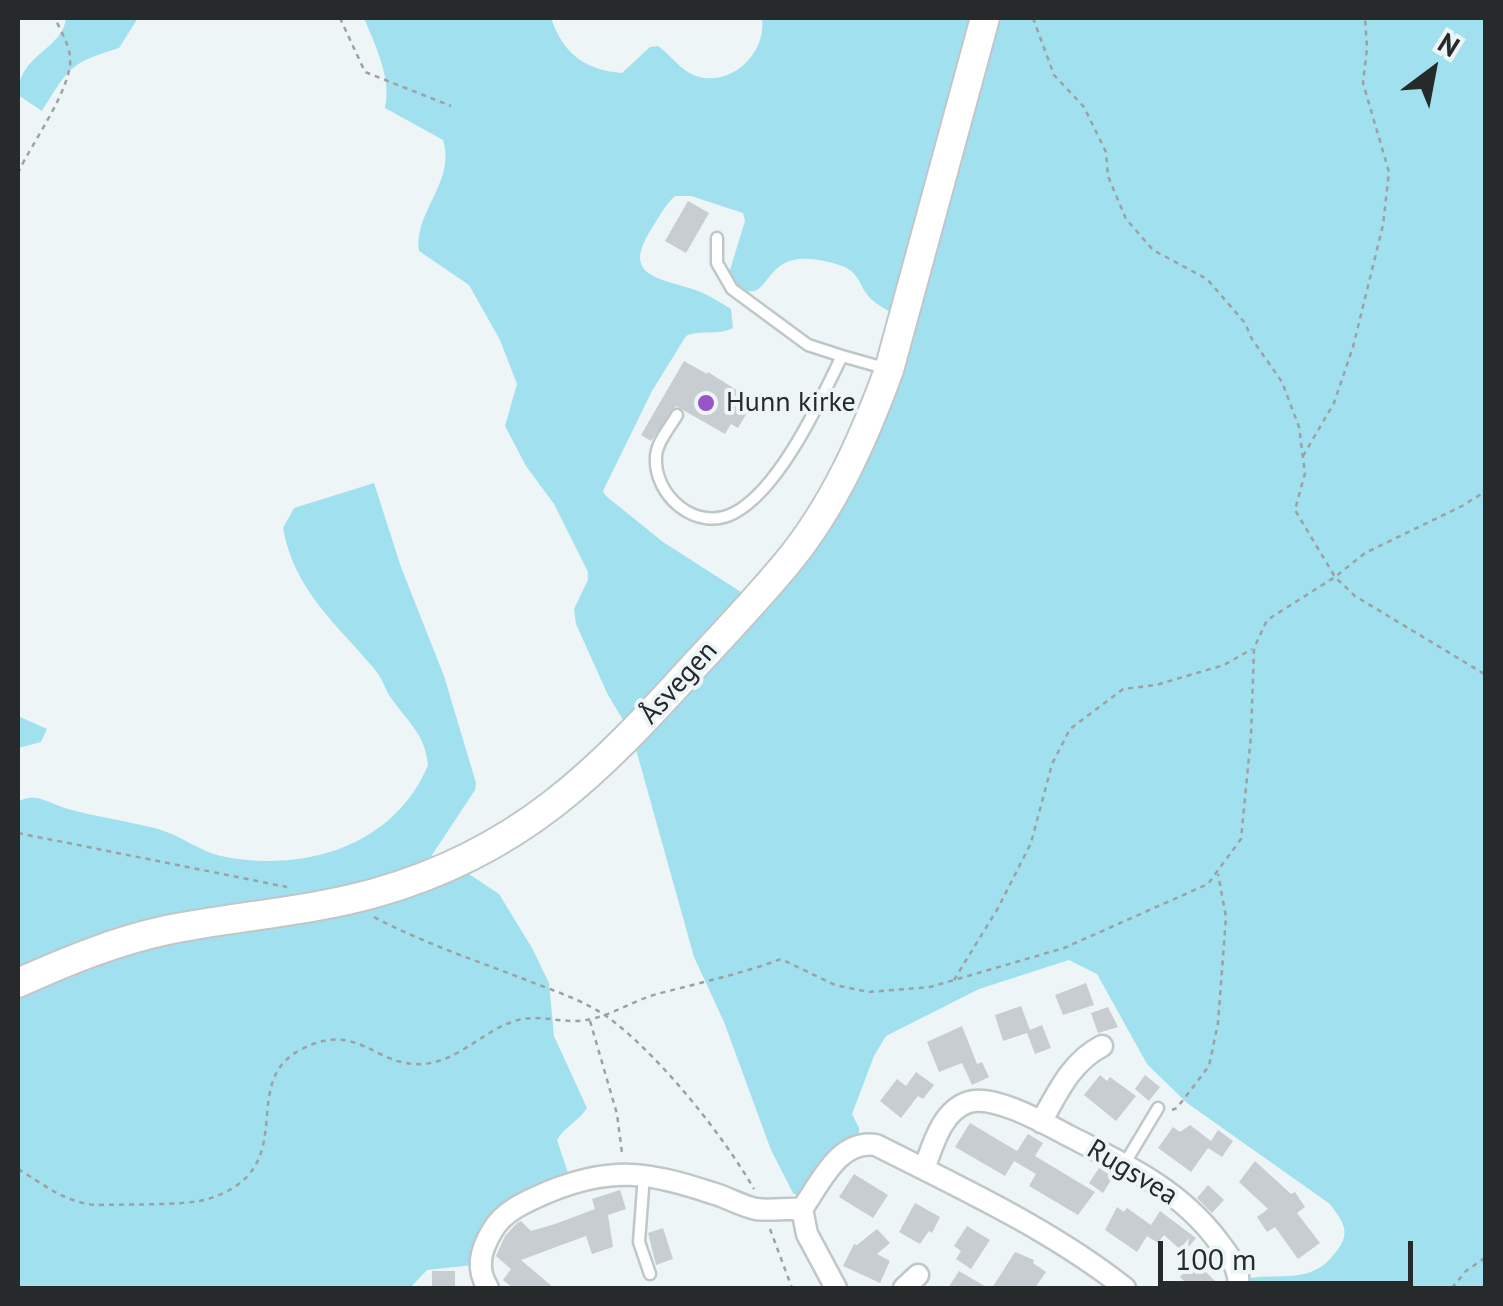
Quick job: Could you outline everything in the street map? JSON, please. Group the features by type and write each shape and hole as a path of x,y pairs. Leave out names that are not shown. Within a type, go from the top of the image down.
{"main road":[{"name":"Åsvegen","path":"18,984 99,950 162,931 347,900 427,876 488,848 547,812 590,777 789,561 842,478 871,419 889,370 985,18"}],"street":[{"path":"1041,1122 1082,1056 1102,1046"},
{"name":"Rugsvea","path":"924,1170 938,1134 951,1114 966,1102 982,1099 1041,1122 1154,1180 1198,1214 1236,1267 1238,1288"},
{"path":"836,1288 806,1234 802,1208 835,1162 861,1142 876,1145 1055,1239 1089,1259 1125,1288"},
{"path":"488,1288 481,1277 480,1258 496,1224 533,1198 592,1177 635,1173 763,1209 802,1208"}],"lane":[{"path":"717,238 717,264 732,288 808,345 889,370"},
{"path":"677,415 656,458 663,490 687,512 715,517 732,514 749,502 778,470 816,410 842,356"},
{"path":"1125,1163 1155,1114"},
{"path":"635,1173 639,1242 650,1274"}],"path":[{"path":"18,174 64,87 70,67 55,18"},
{"path":"340,18 365,72 451,106"},
{"path":"1033,18 1054,76 1084,107 1106,152 1108,176 1126,219 1152,250 1207,279 1245,323 1291,400 1305,472 1295,510 1335,578 1355,596 1486,675"},
{"path":"1303,456 1334,403 1353,347 1383,225 1388,172 1363,83 1368,48 1364,18"},
{"path":"18,1169 50,1192 76,1203 207,1200 246,1181 260,1162 266,1145 264,1123 274,1079 286,1060 330,1038 370,1046 403,1063 425,1064 450,1057 512,1022 533,1017 565,1021 606,1016 655,994 782,959 835,984 869,992 930,987 1064,948 1193,891 1208,884 1241,839 1254,648 1267,620 1335,578 1366,553 1462,506 1486,490"},
{"path":"954,982 1031,843 1052,764 1070,729 1123,689 1156,685 1224,665 1254,648"},
{"path":"18,833 295,888"},
{"path":"1155,1114 1177,1108 1209,1066 1218,1023 1226,917 1217,873"},
{"path":"347,900 391,926 568,996 606,1016 650,1056 706,1118 741,1167 763,1209 792,1288"},
{"path":"589,1019 635,1173"},
{"path":"1452,1288 1466,1270 1486,1257"}],"shaded area":[{"path":"66,18 138,18 119,48 72,69 42,111 18,95 20,82 32,62 57,38"},
{"path":"364,18 551,18 562,41 586,64 622,73 650,47 658,46 691,74 709,78 734,72 753,54 762,31 762,18 1485,18 1485,1288 1238,1288 1242,1279 1294,1276 1316,1270 1341,1245 1345,1233 1342,1222 1330,1204 1187,1103 1147,1064 1097,974 1069,960 979,989 886,1036 874,1056 852,1114 859,1136 813,1207 793,1193 771,1150 724,1022 694,957 632,735 608,695 576,624 574,609 588,572 554,504 526,466 505,426 517,384 500,340 469,285 419,251 422,223 444,169 443,140 385,108 384,73","holes":["675,196 691,196 743,213 745,221 729,273 729,281 740,289 756,291 785,263 819,260 851,271 870,298 897,316 841,492 755,601 663,542 603,491 652,391 686,336 733,328 731,309 700,292 653,276 641,264 644,243 665,207"]},
{"path":"374,483 401,567 444,676 476,783 432,855 436,861 466,872 499,894 549,983 554,1036 587,1108 557,1140 571,1182 515,1221 473,1265 427,1270 410,1288 18,1288 18,802 30,798 43,800 158,829 213,854 252,860 314,856 342,848 393,816 413,793 428,765 423,745 378,674 307,589 283,528 294,508"},
{"path":"18,716 47,729 41,742 18,748"}],"building":[{"path":"688,201 709,213 686,253 665,241"},
{"name":"Hunn kirke","path":"684,361 754,401 738,428 731,424 725,434 676,406 651,441 641,435"},
{"path":"1086,983 1094,1005 1063,1015 1055,995"},
{"path":"1021,1006 1030,1030 1042,1025 1051,1048 1035,1054 1027,1033 1003,1041 995,1015"},
{"path":"1108,1007 1118,1027 1098,1033 1091,1013"},
{"path":"962,1026 977,1064 982,1062 989,1077 972,1085 962,1063 939,1072 927,1042"},
{"path":"916,1072 934,1085 923,1099 918,1096 901,1118 880,1101 897,1079 906,1086"},
{"path":"1100,1075 1107,1081 1110,1077 1136,1096 1116,1121 1084,1095"},
{"path":"1145,1075 1160,1087 1149,1101 1135,1089"},
{"path":"970,1123 1017,1151 1028,1134 1043,1143 1035,1156 1095,1192 1078,1215 1029,1186 1036,1174 1014,1161 1005,1176 955,1147"},
{"path":"1190,1125 1211,1141 1218,1130 1233,1141 1222,1157 1208,1148 1191,1172 1158,1148 1173,1127 1180,1132"},
{"path":"1255,1161 1291,1194 1295,1192 1305,1207 1297,1213 1320,1243 1298,1259 1275,1227 1267,1232 1257,1217 1268,1209 1239,1182"},
{"path":"1099,1168 1113,1177 1103,1193 1089,1183"},
{"path":"854,1174 888,1195 873,1218 839,1197"},
{"path":"1208,1185 1224,1200 1212,1213 1197,1198"},
{"path":"620,1190 626,1209 608,1215 613,1247 592,1254 586,1236 521,1260 554,1288 513,1288 503,1280 511,1269 496,1256 505,1236 517,1223 521,1221 531,1231 555,1224 595,1209 592,1199"},
{"path":"915,1203 940,1217 932,1233 929,1231 920,1244 899,1232"},
{"path":"1117,1207 1124,1212 1127,1208 1151,1225 1160,1211 1196,1238 1184,1253 1164,1235 1158,1243 1147,1236 1137,1252 1105,1230"},
{"path":"967,1226 990,1240 971,1269 956,1259 961,1251 954,1246"},
{"path":"663,1228 673,1259 656,1265 648,1233"},
{"path":"877,1229 890,1243 877,1254 890,1261 880,1283 843,1266 854,1244"},
{"path":"1015,1252 1034,1260 1046,1272 1035,1288 992,1288"},
{"path":"1195,1261 1215,1281 1208,1288 1191,1288 1180,1277"},
{"path":"432,1271 455,1271 455,1288 432,1288"},
{"path":"959,1271 988,1288 948,1288"}],"place":[{"name":"Hunn kirke","path":"706,403"}]}
